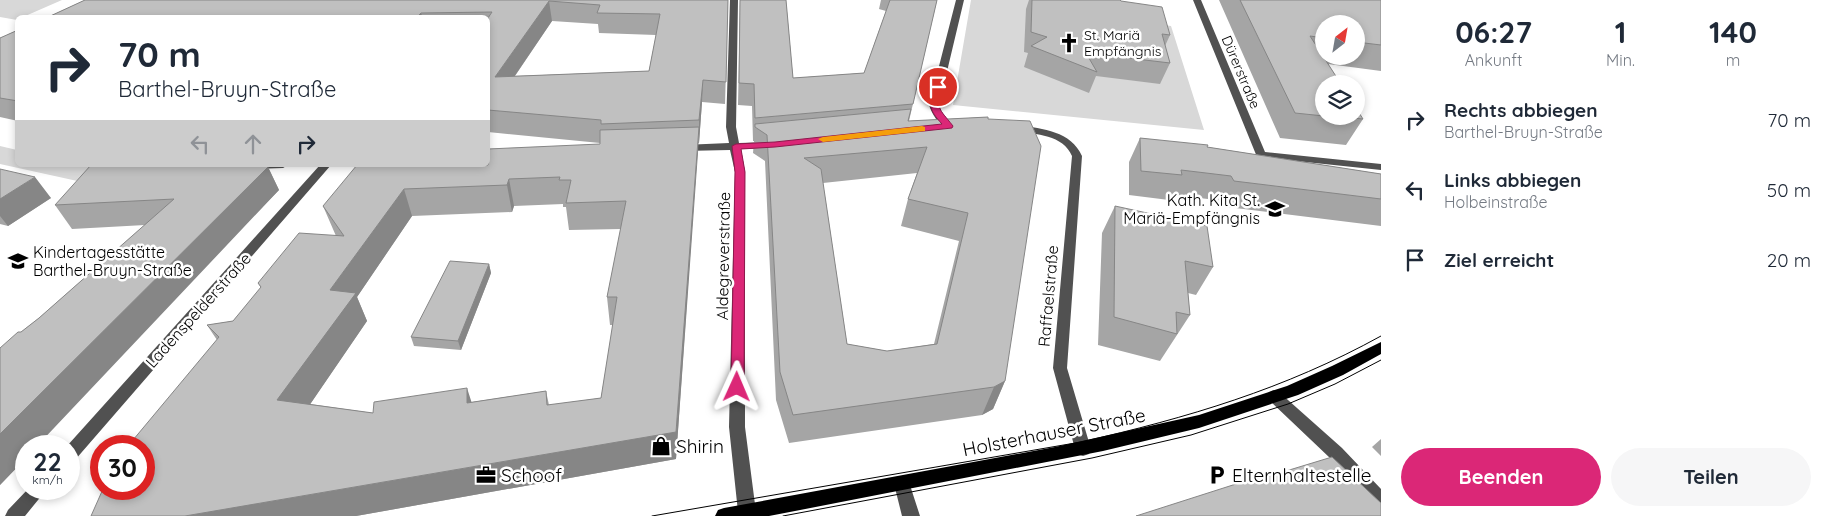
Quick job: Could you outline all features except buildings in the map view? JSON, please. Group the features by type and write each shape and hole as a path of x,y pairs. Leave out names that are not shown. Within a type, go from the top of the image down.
{"main road":[{"name":"Holsterhauser Straße","path":"724,516 1083,449 1214,418 1242,410 1322,378 1381,347"}],"street":[{"name":"Aldegreverstraße","path":"734,0 731,127 740,172 737,426 747,512"},
{"path":"948,126 936,112 934,105 960,0"},
{"name":"Dürerstraße","path":"1197,0 1261,155 1381,167"},
{"name":"Raffaelstraße","path":"1009,128 1056,136 1070,144 1077,156 1060,368 1083,449"},
{"path":"673,148 784,144"},
{"name":"Ladenspelderstraße","path":"80,443 324,167"},
{"path":"1274,396 1336,453 1381,501"},
{"path":"902,484 911,516"},
{"path":"14,516 29,500"}],"shaded area":[{"path":"0,0 62,0 28,15 15,15 15,20 0,17"},
{"path":"971,0 1077,0 1110,17 1171,26 1204,130 953,105"},
{"path":"0,146 15,150 15,167 97,167 133,175 91,184 0,164"}],"tram line":[{"path":"652,516 1081,442 1120,433 1197,412 1272,387 1309,372 1381,336"},
{"path":"783,516 1092,458 1191,435 1288,404 1335,384 1381,360"}],"slow traffic":[{"path":"823,139 922,129"}],"place":[{"name":"St. Mariä Empfängnis","path":"1069,43"},
{"name":"Kath. Kita St. Mariä-Empfängnis","path":"1275,209"},
{"name":"Kindertagesstätte Barthel-Bruyn-Straße","path":"18,261"},
{"name":"Shirin","path":"661,446"},
{"name":"Schoof","path":"486,475"},
{"name":"Elternhaltestelle","path":"1217,475"}],"route":[{"path":"737,387 740,172 736,146 775,144 948,126 936,112 934,105 938,87"}]}
